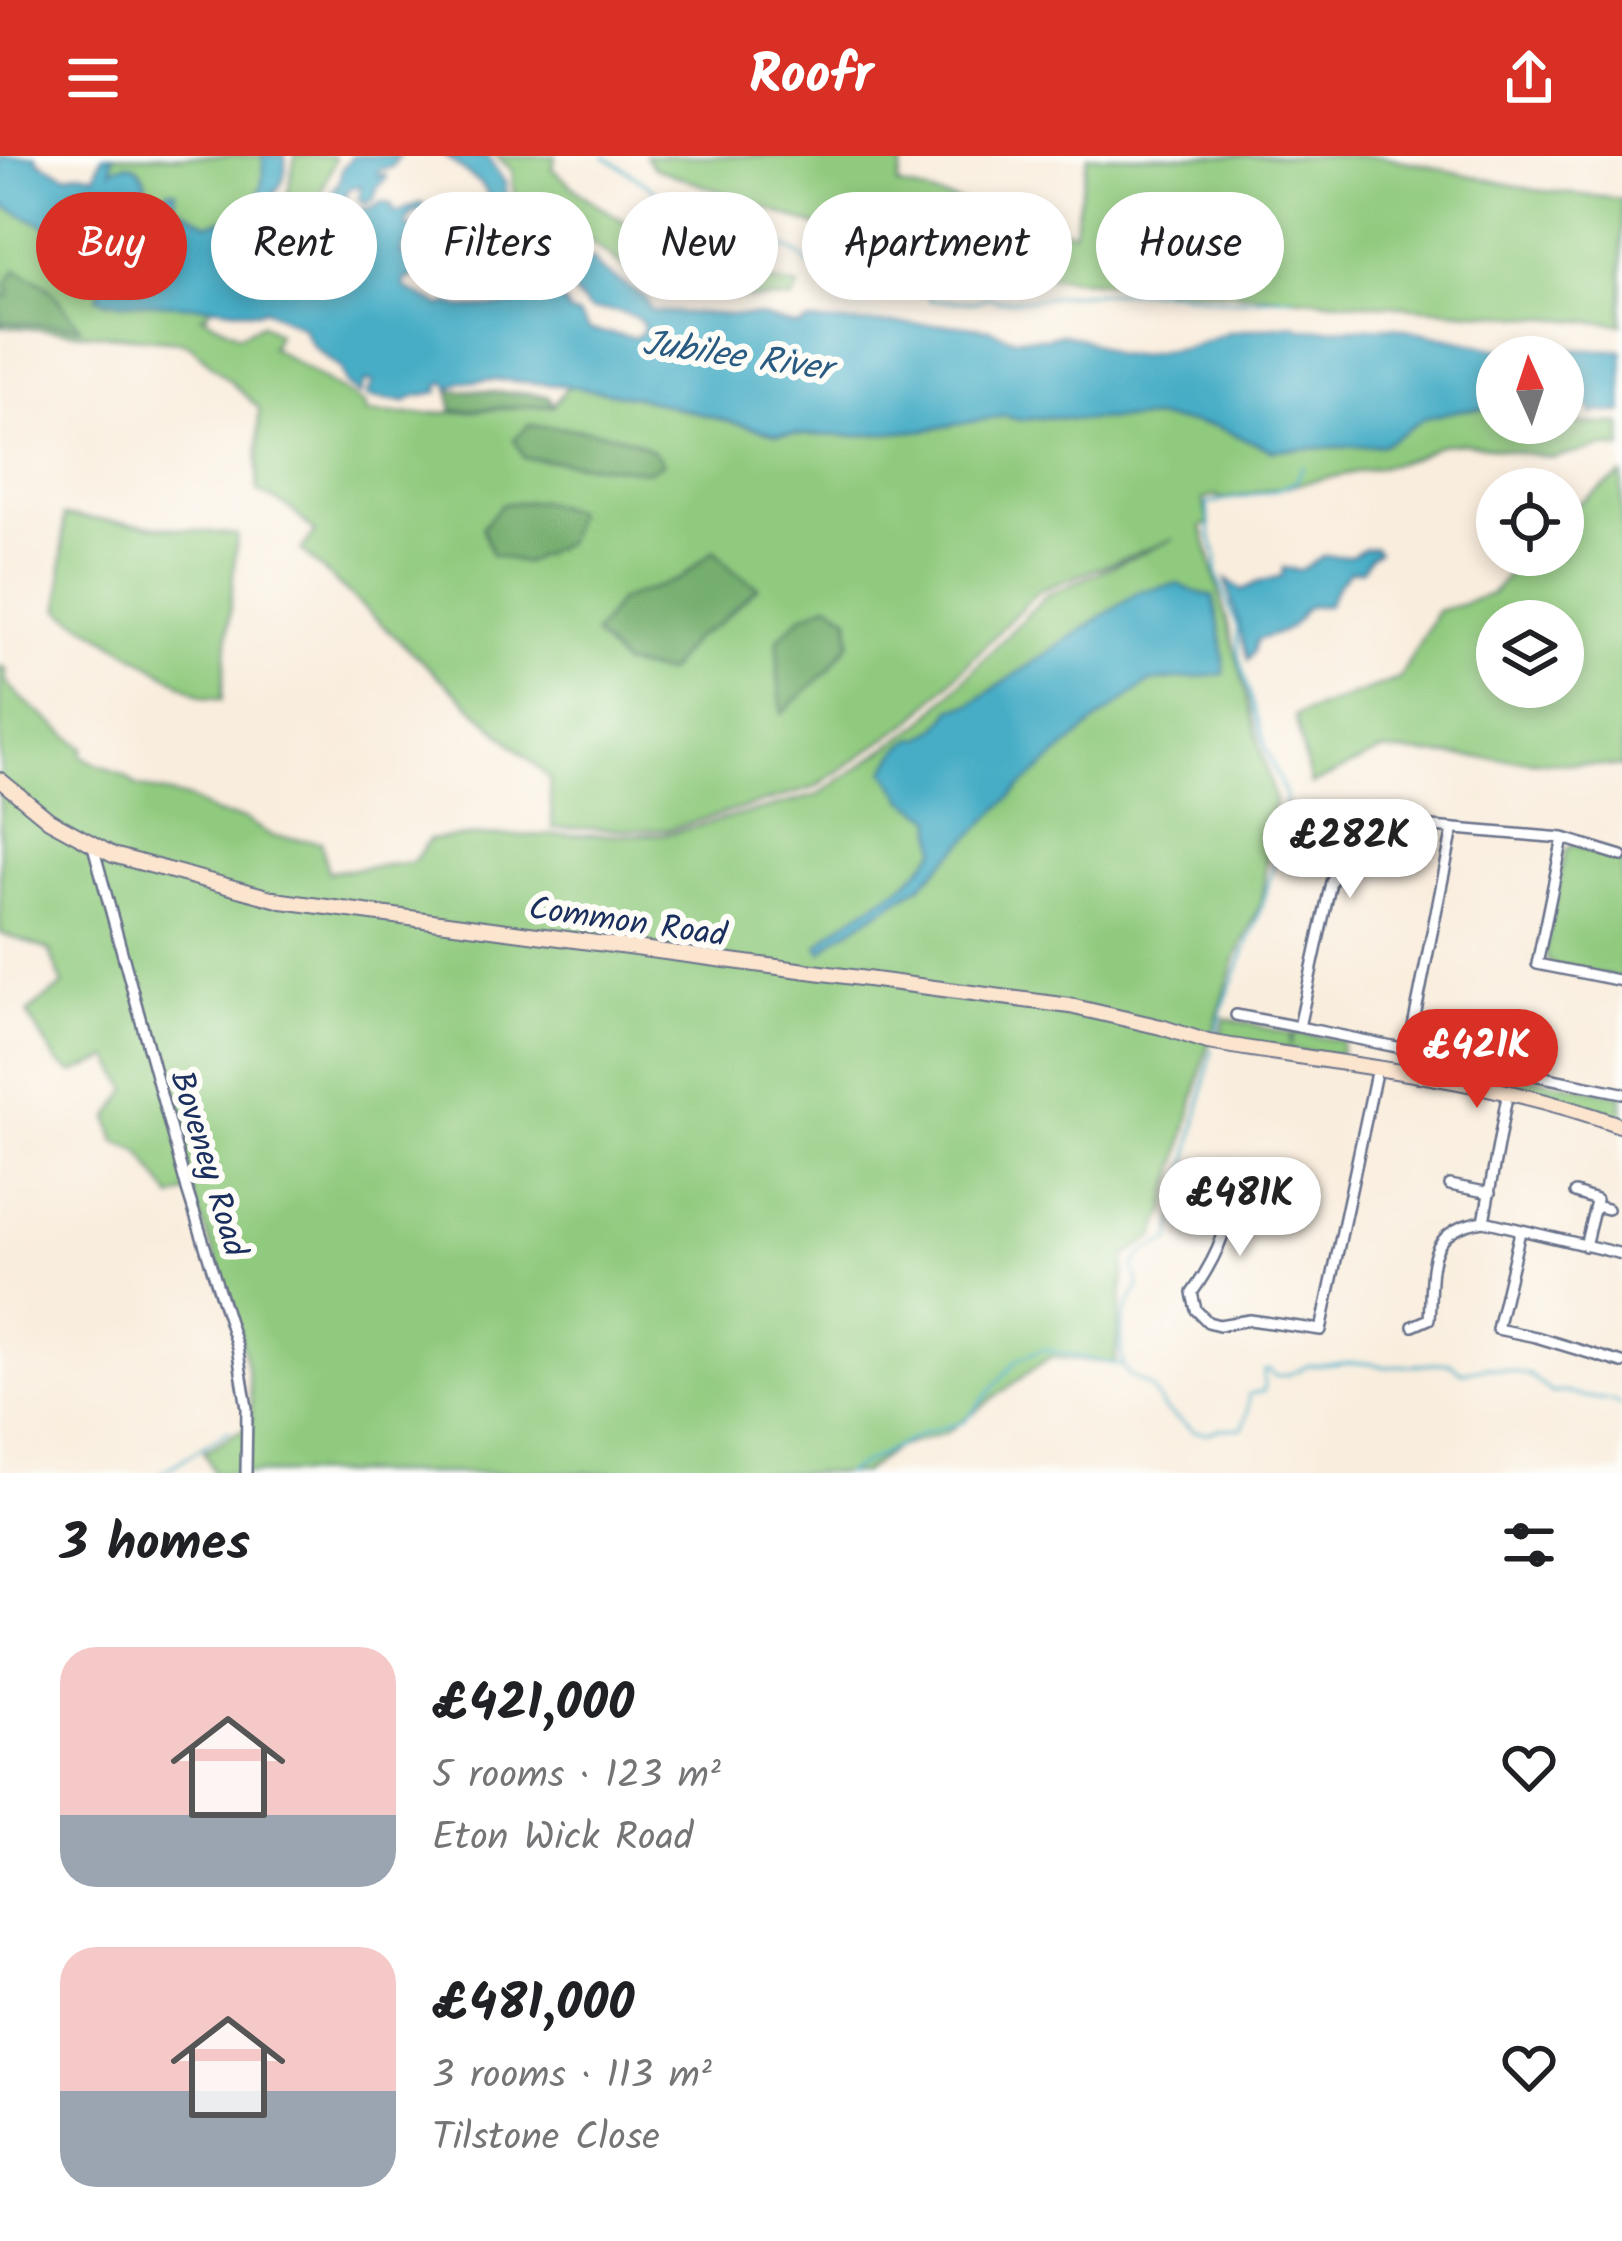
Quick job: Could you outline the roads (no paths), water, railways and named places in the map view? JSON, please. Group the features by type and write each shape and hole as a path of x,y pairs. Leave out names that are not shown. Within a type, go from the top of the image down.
{"main road":[{"name":"Common Road","path":"0,780 49,820 113,855 301,905 1070,1006 1208,1042 1508,1091 1622,1126"}],"street":[{"path":"1300,1023 1331,882 1357,844 1388,830 1420,826 1563,838 1622,856"},
{"path":"1408,1051 1453,829"},
{"path":"1563,838 1537,964 1622,981"},
{"name":"Boveney Road","path":"93,846 188,1192 237,1347 247,1408 246,1473"},
{"path":"101,871 113,855"},
{"path":"1235,1015 1300,1023 1345,1038 1622,1093"},
{"path":"1341,1062 1345,1038"},
{"path":"1236,1172 1218,1254 1192,1293 1196,1310 1208,1322 1219,1324 1250,1319 1322,1330 1378,1068"},
{"path":"1484,1221 1508,1091"},
{"path":"1201,1165 1254,1176"},
{"path":"1450,1185 1490,1193"},
{"path":"1575,1193 1597,1200 1585,1246"},
{"path":"1595,1206 1607,1209"},
{"path":"1414,1326 1429,1319 1434,1258 1442,1238 1460,1225 1484,1221 1622,1255"},
{"path":"1520,1232 1497,1329 1622,1363"}],"water":[{"path":"0,156 36,156 66,175 95,175 102,156 113,156 111,170 132,165 144,177 147,192 36,192 36,221 0,204"},
{"path":"262,156 285,156 276,191 259,192"},
{"path":"352,156 399,156 392,167 379,169 377,176 385,174 386,179 376,192 360,192 361,186 332,192"},
{"path":"445,156 487,156 506,184 506,192 486,192"},
{"name":"Jubilee River","path":"383,202 392,205 394,213 401,211 401,300 430,300 464,308 514,306 514,300 558,300 589,330 634,338 643,332 643,323 631,315 590,310 580,300 594,300 594,260 618,280 618,300 647,300 651,311 758,316 798,327 809,322 959,325 1012,338 1060,334 1115,354 1187,347 1228,332 1293,324 1313,329 1395,327 1476,344 1476,409 1425,418 1383,445 1272,450 1215,426 1155,418 1020,420 1004,416 853,436 777,434 636,397 568,386 501,380 461,382 450,389 443,383 439,392 407,401 367,396 373,382 365,381 360,395 346,384 341,369 312,345 302,327 265,309 105,301 187,300 187,212 211,223 211,300 377,300 377,205"},
{"path":"1584,350 1622,350 1622,413 1594,414 1587,406"},
{"path":"1375,548 1378,552 1362,570 1350,571 1337,586 1327,606 1305,609 1287,629 1257,640 1248,660 1226,579 1242,590 1282,576 1283,568 1300,570 1325,556 1351,556"},
{"path":"1178,584 1213,596 1224,674 1150,682 1021,787 921,885 822,952 818,946 828,936 909,880 937,849 933,818 905,800 885,771 898,750 939,727 953,708 971,704 1140,591"}],"waterway":[{"path":"604,156 661,197 713,208 749,245 768,251 788,248 832,280 924,288 930,300 1028,300 1167,291 1231,300 1293,296"},
{"path":"1216,1036 1276,858 1286,807 1239,657 1237,627 1217,574 1207,504 1296,482 1303,466"},
{"path":"1123,1365 1123,1325 1139,1288 1134,1266 1145,1252 1171,1240 1212,1050"},
{"path":"845,1473 923,1433 964,1422 1017,1360 1042,1349 1122,1366"},
{"path":"1123,1366 1150,1387 1165,1410 1194,1431 1209,1433 1243,1428 1249,1394 1264,1391 1264,1371 1287,1375 1307,1366 1346,1363 1386,1367 1450,1363 1462,1372 1488,1367 1529,1375 1552,1393 1622,1406"},
{"path":"161,1473 229,1431"}]}
